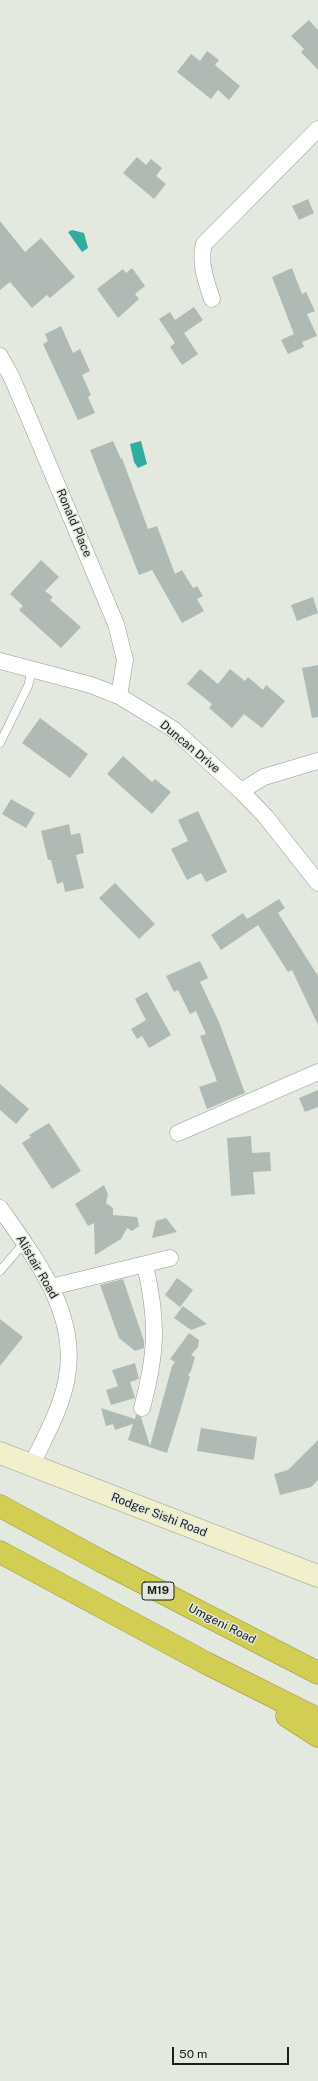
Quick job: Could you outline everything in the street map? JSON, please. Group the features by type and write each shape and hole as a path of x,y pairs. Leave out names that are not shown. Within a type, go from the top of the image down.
{"highway":[{"name":"Umgeni Road","path":"0,1506 101,1561 318,1673"},
{"path":"0,1552 206,1663 318,1719"},
{"path":"101,1561 318,1659"},
{"path":"206,1663 318,1736"}],"street":[{"path":"212,299 202,264 204,244 318,129"},
{"name":"Ronald Place","path":"0,356 12,378 116,624 125,660 119,696"},
{"name":"Duncan Drive","path":"0,661 91,686 119,696 173,729 241,791 285,839 318,884"},
{"path":"241,791 264,777 318,761"},
{"path":"178,1133 318,1072"},
{"name":"Alistair Road","path":"0,1208 51,1287 64,1320 69,1349 69,1366 61,1399 31,1466"},
{"path":"51,1287 170,1258"},
{"path":"142,1408 152,1363 155,1331 153,1299 145,1265"},
{"name":"Rodger Sishi Road","path":"0,1453 318,1576"}],"lane":[{"path":"0,743 28,686 32,670"},
{"path":"0,1271 24,1243"}],"water":[{"path":"72,230 84,233 88,248 82,252 68,232"},
{"path":"141,441 147,464 138,468 134,462 130,444"}],"building":[{"path":"309,20 318,30 318,70 301,52 304,49 291,36"},
{"path":"207,51 219,60 215,65 240,86 229,100 218,90 211,99 177,72 191,54 200,61"},
{"path":"137,157 146,165 151,159 162,168 156,176 166,184 154,199 123,173"},
{"path":"308,199 314,213 299,220 292,206"},
{"path":"0,221 25,252 41,238 75,277 50,298 47,295 32,308 10,282 0,290"},
{"path":"132,268 145,286 135,294 139,299 118,318 97,289 123,269 126,273"},
{"path":"292,268 302,294 306,292 315,311 307,314 317,336 302,342 304,347 288,354 281,340 294,334 272,277"},
{"path":"194,307 203,320 184,333 198,354 182,365 170,347 175,343 159,319 170,312 175,320"},
{"path":"61,326 73,353 80,349 90,371 82,375 91,395 88,397 95,413 78,420 43,344 48,341 45,334"},
{"path":"113,441 121,459 122,458 148,529 157,526 175,574 182,570 193,588 197,586 203,596 197,599 204,611 182,623 152,570 139,575 90,450"},
{"path":"41,560 59,577 45,591 53,597 50,600 81,627 61,648 19,610 23,606 10,594"},
{"path":"313,597 318,613 297,621 291,605"},
{"path":"318,665 318,717 312,718 302,668"},
{"path":"200,669 218,684 230,669 245,681 248,677 263,690 266,685 285,701 262,728 244,714 232,728 209,708 212,704 187,684"},
{"path":"40,718 88,754 70,778 22,743"},
{"path":"123,756 152,782 155,779 171,792 152,814 107,774"},
{"path":"11,799 35,813 26,828 2,814"},
{"path":"198,811 227,872 206,882 201,873 187,880 171,849 188,841 178,820"},
{"path":"69,824 71,835 80,833 84,853 76,855 84,888 65,892 63,882 57,884 51,860 48,860 41,831"},
{"path":"115,883 155,924 139,939 99,898"},
{"path":"279,899 285,908 278,913 318,976 318,1025 292,970 288,972 258,925 221,950 211,935 243,913 247,919"},
{"path":"200,961 208,978 200,982 219,1022 245,1093 207,1109 199,1087 217,1081 200,1036 206,1034 196,1011 190,1014 178,990 174,992 166,976"},
{"path":"147,992 171,1035 149,1048 142,1036 137,1039 131,1029 146,1020 135,999"},
{"path":"0,1084 29,1109 16,1124 0,1110"},
{"path":"318,1090 318,1107 305,1112 299,1098"},
{"path":"49,1123 81,1171 52,1189 22,1143 31,1137 29,1135"},
{"path":"251,1136 252,1153 270,1152 271,1171 253,1172 255,1194 231,1196 227,1138"},
{"path":"104,1185 108,1194 106,1203 113,1208 113,1215 137,1217 139,1226 132,1231 127,1228 121,1239 95,1255 94,1223 88,1226 75,1204"},
{"path":"166,1218 177,1232 152,1238 156,1221"},
{"path":"177,1278 193,1290 180,1307 165,1295"},
{"path":"123,1279 144,1341 144,1348 135,1351 119,1338 100,1285"},
{"path":"183,1306 207,1324 191,1330 174,1318"},
{"path":"0,1319 23,1337 0,1366"},
{"path":"189,1333 199,1340 198,1347 191,1355 195,1357 191,1371 188,1375 190,1377 167,1453 128,1440 133,1424 115,1430 113,1424 106,1426 101,1408 135,1419 136,1415 141,1417 150,1446 172,1366 175,1362 170,1359"},
{"path":"135,1363 139,1379 130,1382 135,1398 111,1405 106,1390 118,1386 112,1370"},
{"path":"201,1428 257,1437 254,1460 197,1451"},
{"path":"318,1440 318,1480 311,1487 280,1495 274,1474 288,1470"}]}
